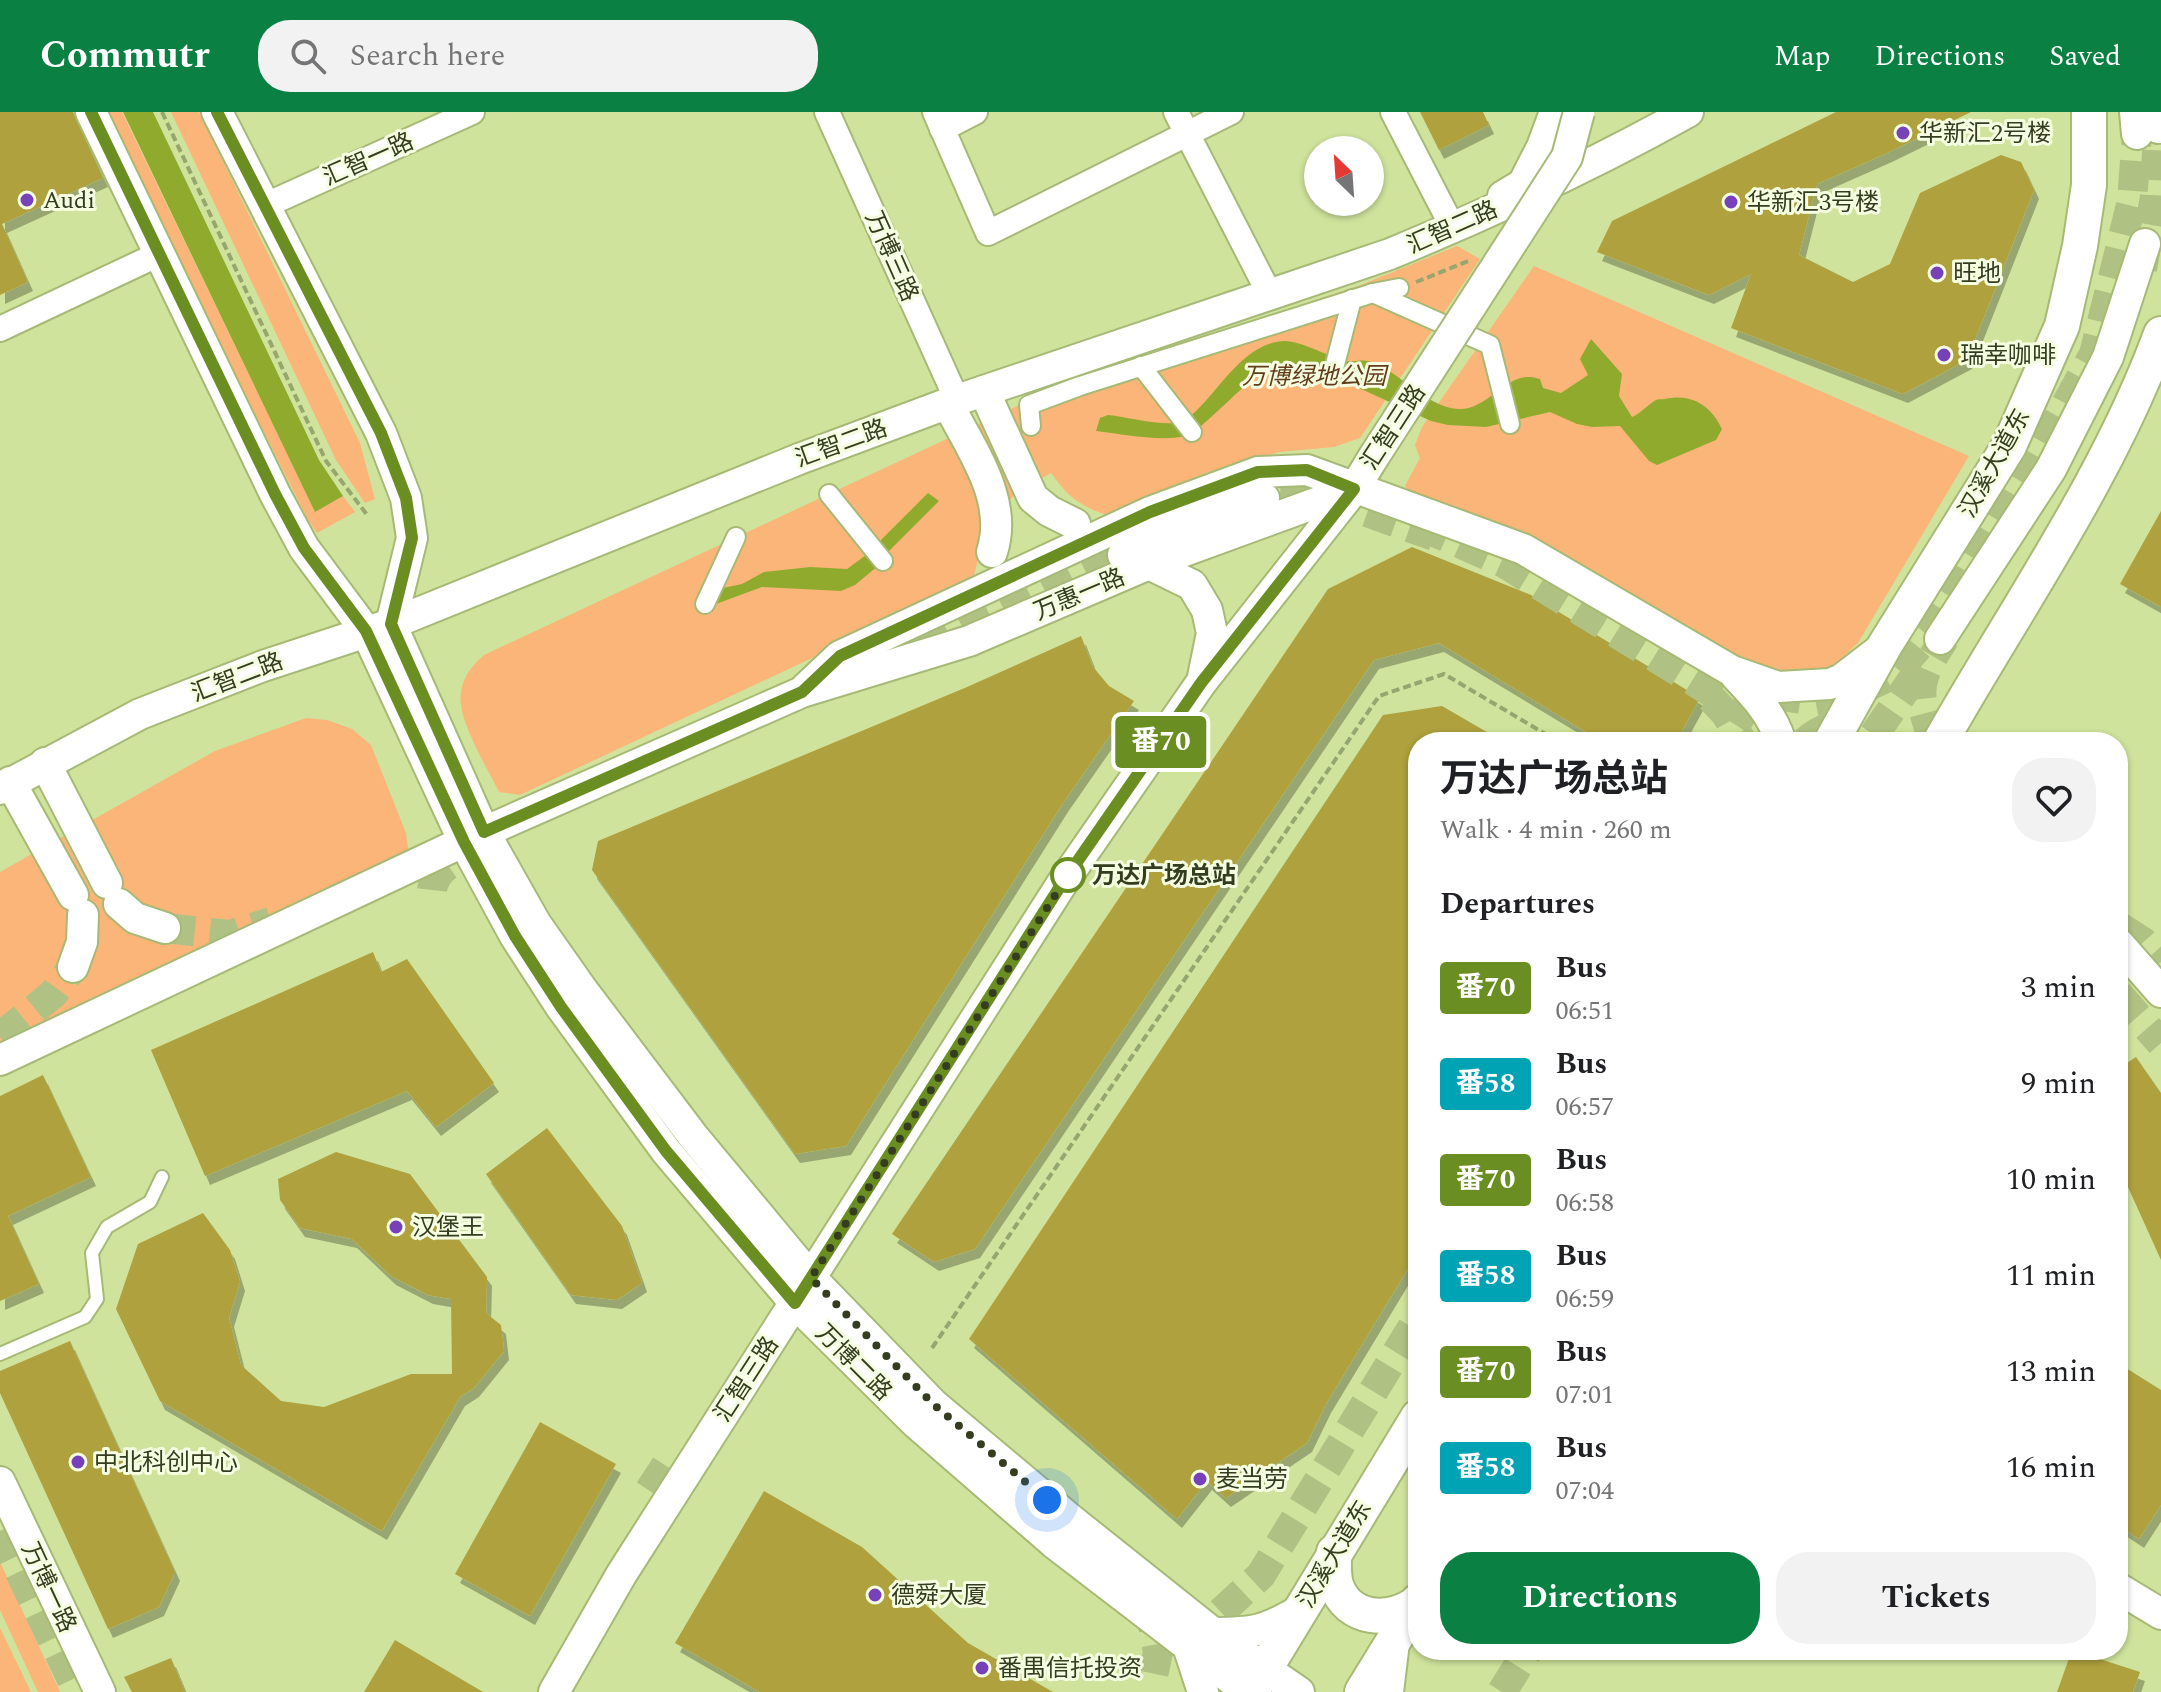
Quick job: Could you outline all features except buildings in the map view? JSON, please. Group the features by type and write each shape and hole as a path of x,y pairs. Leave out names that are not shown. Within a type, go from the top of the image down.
{"main road":[{"name":"汉溪大道东","path":"1837,732 1885,645 2009,446 2062,326 2080,246 2089,185 2089,112"},
{"path":"1946,732 2092,482 2146,376 2161,334"},
{"name":"汉溪大道东","path":"1255,1684 1408,1433"},
{"path":"1334,1552 1334,1576 1345,1602 1358,1611 1375,1616 1392,1616 1408,1609"},
{"path":"1362,1692 1408,1617"}],"street":[{"name":"万博二路","path":"91,112 299,539 379,628 474,837 515,936 570,1019 666,1151 795,1303 917,1424 1054,1543 1201,1641"},
{"path":"217,112 381,433 406,498 412,538 379,628"},
{"name":"汇智一路","path":"264,206 472,112"},
{"name":"万博三路","path":"827,112 963,398"},
{"path":"975,112 938,120 988,233 1182,123 1231,112"},
{"path":"1393,112 1453,228 1523,184 1555,112"},
{"name":"汇智三路","path":"554,1692 621,1575 1061,885 1201,683 1354,489 1567,157 1579,112"},
{"name":"汇智二路","path":"5,785 140,714 263,666 379,628 799,459 963,398 1390,254 1614,153 1688,112"},
{"path":"1182,123 1270,295"},
{"path":"1940,639 2066,441 2108,357 2145,244"},
{"path":"0,329 159,254"},
{"path":"1031,426 1029,405 1352,299 1399,288"},
{"path":"1373,293 1490,345 1510,424"},
{"path":"1332,376 1352,299"},
{"path":"1141,366 1187,425"},
{"path":"963,398 1033,498 1049,511 1075,524"},
{"path":"963,398 997,514 992,552"},
{"name":"万惠一路","path":"802,692 840,656 1150,512 1258,472 1307,470 1523,549 1732,671"},
{"name":"万惠一路","path":"0,1060 474,837 802,692 969,641 1149,564 1354,489"},
{"path":"829,494 883,561"},
{"path":"802,692 975,623 1171,532 1264,498"},
{"path":"705,604 736,537"},
{"path":"1149,564 1192,585 1207,610 1212,633 1201,683"},
{"path":"1732,671 1778,687 1830,684 1842,679 1885,645"},
{"path":"1732,671 1766,708 1778,732"},
{"path":"45,763 113,894 135,918 165,928"},
{"path":"5,785 78,905 82,942 73,967"},
{"name":"万博二路","path":"474,837 581,988 693,1136 811,1278 933,1404 1070,1519 1201,1641 1255,1684 1299,1692"},
{"path":"2128,954 2161,992"},
{"name":"万博一路","path":"0,1482 100,1692"},
{"path":"2128,1594 2161,1614"},
{"path":"1203,1692 1201,1641 1269,1629 1300,1610"},
{"path":"1388,1692 1394,1641"}],"lane":[{"path":"0,1354 85,1317 97,1299 92,1253 107,1227 150,1202 162,1177"}],"path":[{"path":"162,112 326,461 368,516"},
{"path":"1399,288 1472,260 1479,250"},
{"path":"932,1348 1379,696 1444,674 1542,732"}],"green space":[{"path":"104,112 122,112 315,511 343,496 355,512 317,533 307,518"},
{"path":"171,112 199,112 360,443 375,499 365,503 336,460"},
{"name":"万博绿地公园","path":"1457,246 1480,259 1360,438 1334,447 1280,452 1208,472 1108,516 1075,500 1051,473 1016,493 987,525 972,583 520,795 499,792 474,742 461,703 466,676 484,655 1073,380 1358,286"},
{"name":"万博绿地公园","path":"1534,266 1969,456 1858,643 1829,670 1772,683 1415,503 1405,486 1420,458 1415,445 1422,427"},
{"path":"306,718 327,720 352,729 371,745 406,833 409,854 401,867 0,1043 0,872 215,751"},
{"path":"0,1562 60,1692 38,1692 0,1610"},
{"path":"0,1628 31,1692 0,1692"}],"shaded area":[{"path":"123,112 153,112 319,460 343,496 315,512"},
{"path":"1591,339 1622,374 1619,396 1632,417 1657,400 1692,400 1706,407 1722,429 1716,440 1657,465 1649,461 1620,426 1577,424 1550,412 1486,427 1448,425 1431,421 1311,366 1294,365 1267,371 1255,378 1188,435 1153,438 1096,431 1100,418 1108,415 1168,423 1187,418 1251,354 1267,345 1285,341 1299,343 1346,361 1379,365 1434,402 1458,409 1469,408 1508,384 1529,377 1540,379 1543,388 1561,393 1588,375 1580,359"},
{"path":"928,493 939,501 886,554 877,544"},
{"path":"866,555 878,566 855,585 841,591 762,587 716,604 718,589 742,584 764,572 810,567 847,569"}],"tunnel":[{"path":"2142,269 2155,197 2158,128"},
{"path":"1771,694 1814,701 1854,693 1896,673 1931,632 2034,462 2094,354 2132,201 2137,134"},
{"path":"1236,498 1281,485 1349,496"},
{"path":"1325,497 1434,536"},
{"path":"1419,525 1504,563 1775,732"},
{"path":"922,647 1146,531"},
{"path":"1931,732 1924,711 1922,688 1928,666 1945,638"},
{"path":"1876,732 1921,667"},
{"path":"1711,698 1726,714 1736,732"},
{"path":"1819,732 1842,725 1856,727"},
{"path":"432,890 443,869 480,849"},
{"path":"165,928 230,935 271,922"},
{"path":"2128,932 2143,942 2161,962"},
{"path":"0,1037 53,994 73,967"},
{"path":"2128,1005 2161,1043"},
{"path":"1188,1643 1261,1575 1408,1334"},
{"path":"645,1470 685,1496"},
{"path":"0,1531 78,1692"},
{"path":"1140,1605 1151,1614 1158,1652 1153,1676"},
{"path":"1502,1692 1522,1660"}],"bus line":[{"name":"番70","path":"91,112 275,494 304,548 366,631 464,842 515,936 561,1007 666,1151 795,1303 1061,885 1201,683 1354,489 1307,470 1258,472 1150,512 840,656 802,692 484,832 391,624 412,538 406,498 397,472 381,433 217,112"}],"place":[{"name":"华新汇2号楼","path":"1903,133"},
{"name":"Audi","path":"27,200"},
{"name":"华新汇3号楼","path":"1731,202"},
{"name":"旺地","path":"1937,273"},
{"name":"瑞幸咖啡","path":"1944,355"},
{"name":"万达广场总站","path":"1068,875"},
{"name":"汉堡王","path":"396,1227"},
{"name":"中北科创中心","path":"78,1462"},
{"name":"麦当劳","path":"1200,1479"},
{"name":"德舜大厦","path":"875,1595"},
{"name":"番禺信托投资","path":"982,1668"}],"route":[{"path":"1047,1500 933,1404 811,1278 1068,875"}]}
